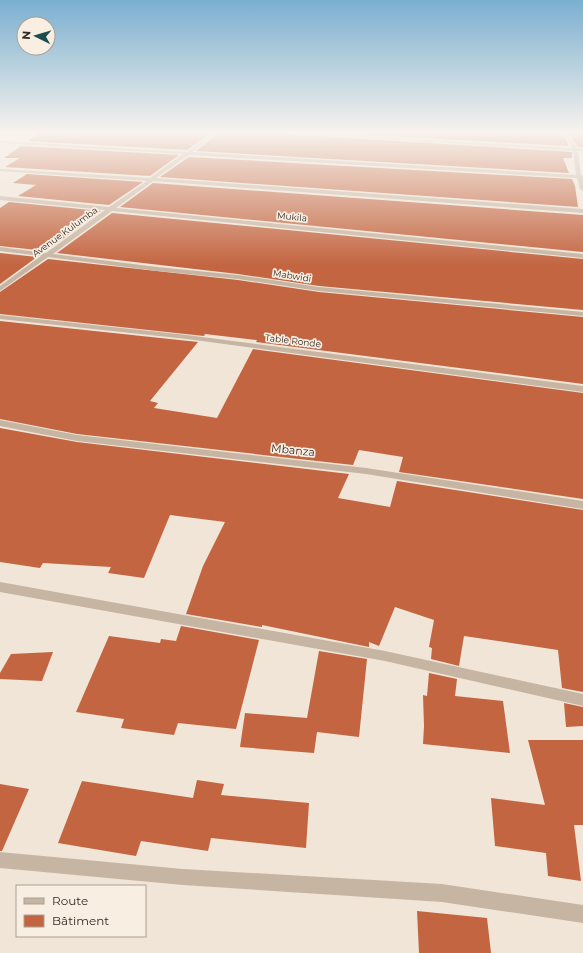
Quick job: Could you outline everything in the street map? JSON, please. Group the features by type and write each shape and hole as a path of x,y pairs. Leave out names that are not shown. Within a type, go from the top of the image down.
{"street":[{"path":"89,176 201,183 583,211"},
{"name":"Avenue Kulumba","path":"0,288 157,176"},
{"path":"581,177 583,189"},
{"name":"Mukila","path":"0,198 583,256"},
{"name":"Mabwidi","path":"0,249 157,269 238,277 319,289 583,314"},
{"name":"Table Ronde","path":"0,317 187,337 583,388"},
{"name":"Mbanza","path":"0,423 77,438 366,471 583,505"},
{"path":"0,587 386,656 583,700"},
{"path":"0,860 183,877 442,893 583,914"}],"building":[{"path":"23,176 63,176 143,182 109,205 18,196 36,185 13,183"},
{"path":"528,176 572,179 575,186 578,207 160,177"},
{"path":"153,183 583,215 583,252 120,207"},
{"path":"9,202 101,211 46,251 0,246 0,208"},
{"path":"112,213 583,259 583,310 319,286 238,274 57,253"},
{"path":"0,253 37,257 0,284"},
{"path":"48,259 238,280 319,292 583,317 583,384 256,342 257,340 205,334 204,336 0,314 0,292"},
{"path":"0,321 198,342 150,401 158,403 154,408 217,418 253,349 583,393 583,499 399,472 403,457 359,450 353,465 77,434 0,419"},
{"path":"0,428 77,442 349,474 338,498 390,507 397,481 583,510 583,692 562,688 558,650 464,636 459,666 431,659 432,648 429,647 434,620 395,607 379,646 369,642 369,647 262,625 262,627 186,614 203,566 225,522 170,515 144,578 108,573 111,567 43,563 40,568 0,562"},
{"path":"181,626 259,640 236,729 178,723 174,735 121,728 124,719 76,712 109,636 160,643 161,639 176,641"},
{"path":"319,651 367,659 359,737 317,732 314,753 240,747 245,713 307,718"},
{"path":"53,652 42,681 0,679 0,673 11,654"},
{"path":"429,673 457,679 455,696 503,701 510,753 423,744 423,695 427,696"},
{"path":"564,703 583,707 583,726 566,727"},
{"path":"528,740 583,740 583,825 574,825 581,881 548,876 546,853 495,846 491,798 545,805"},
{"path":"197,780 224,784 221,795 309,803 306,848 211,838 208,851 141,841 136,856 58,843 82,781 193,798"},
{"path":"0,784 29,789 2,851 0,851"},
{"path":"417,911 487,918 491,953 419,953"}]}
